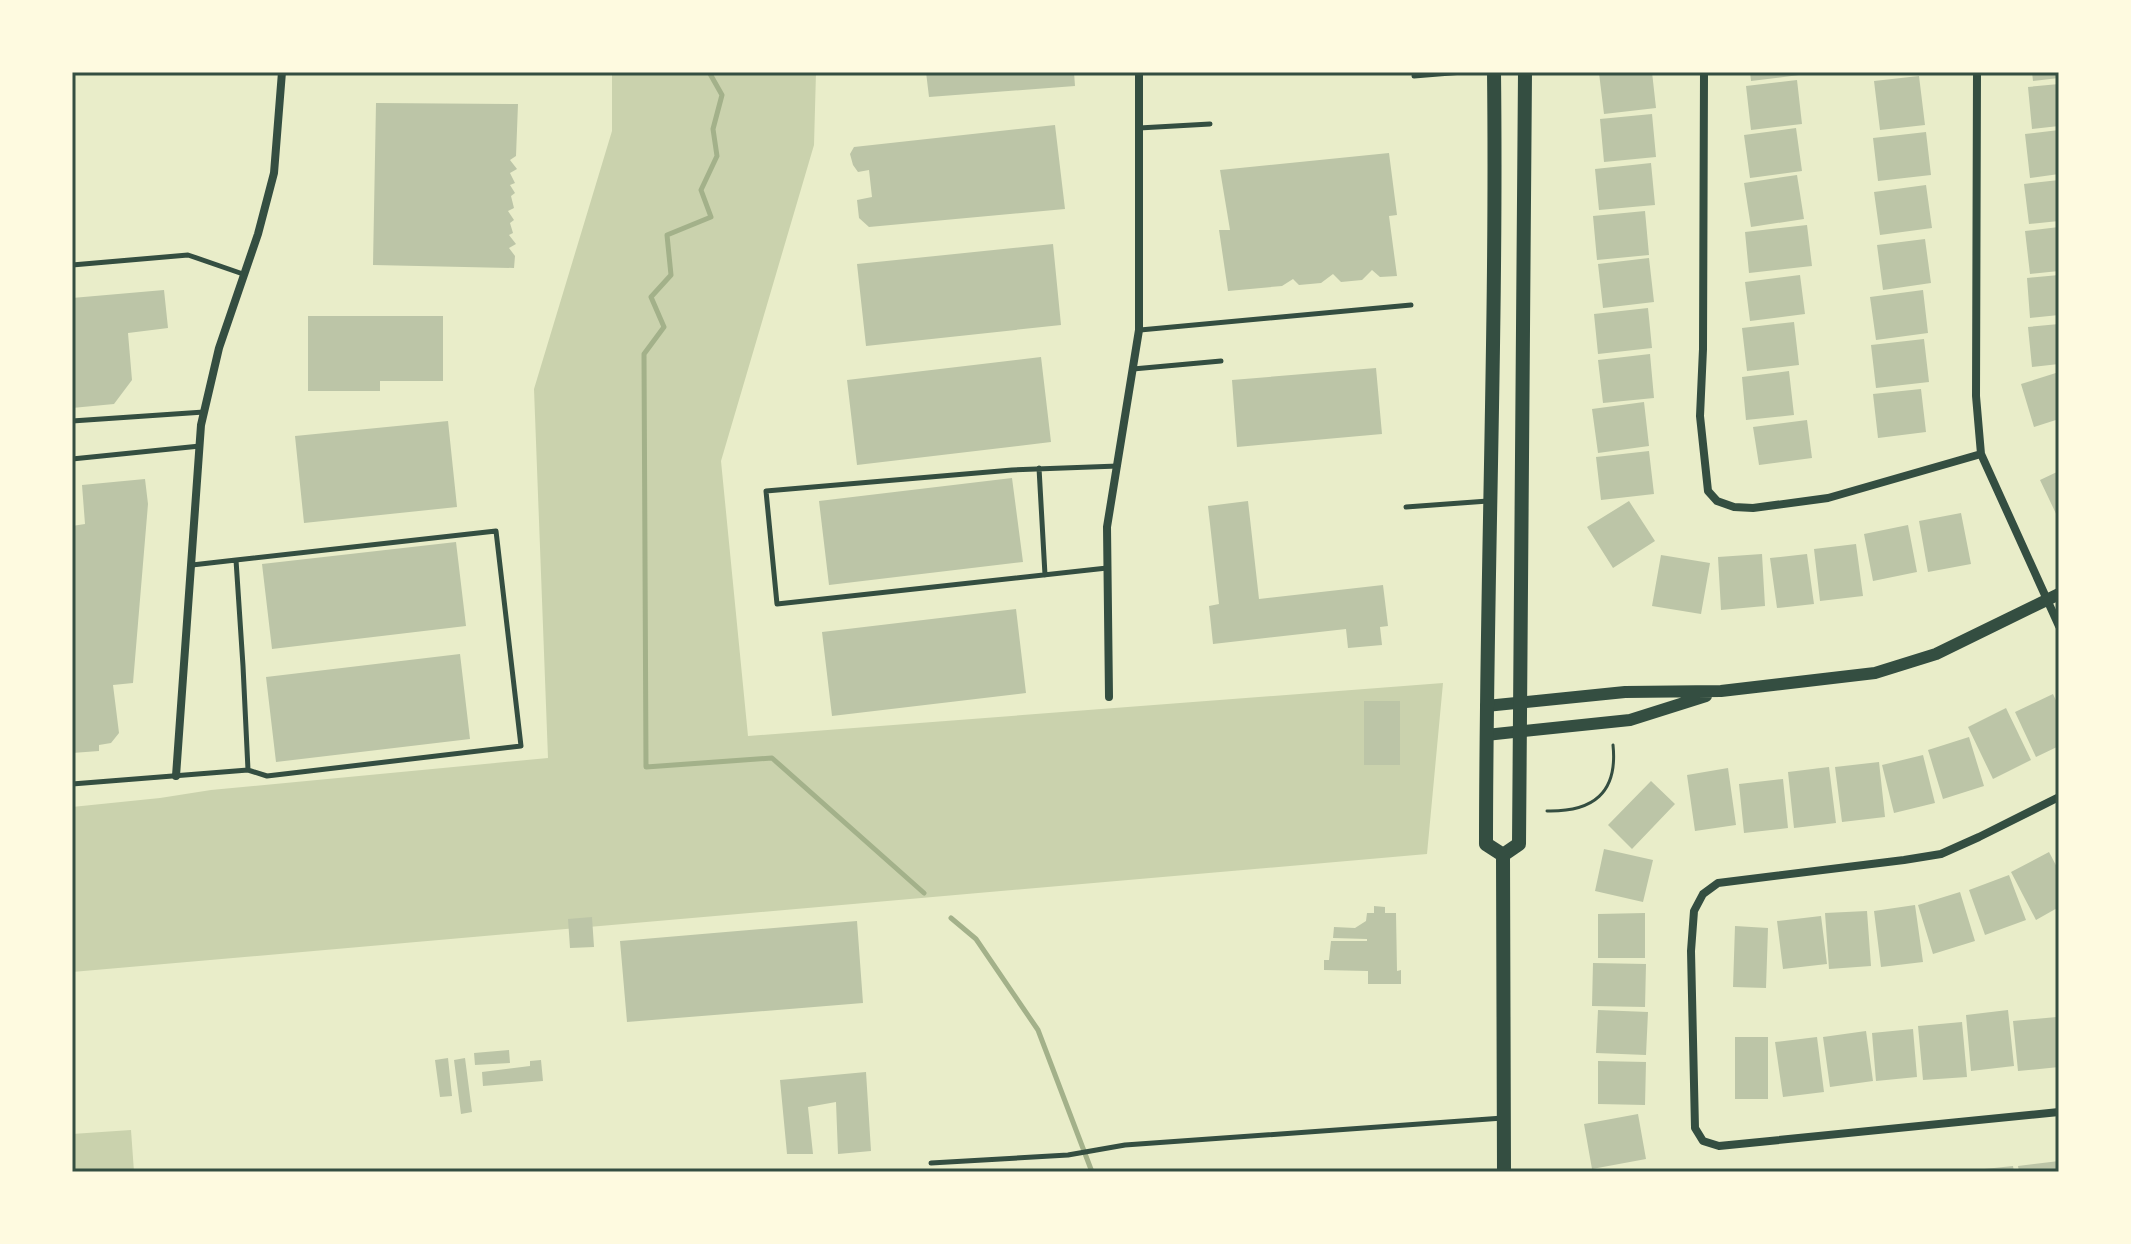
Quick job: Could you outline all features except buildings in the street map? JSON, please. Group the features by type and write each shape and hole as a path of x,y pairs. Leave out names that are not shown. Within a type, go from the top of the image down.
{"main road":[{"path":"1494,72 1486,844 1503,855"},
{"path":"1503,855 1519,844 1525,72"},
{"path":"1503,855 1504,1172"}],"street":[{"path":"176,776 201,425 219,348 258,234 274,173 282,72"},
{"path":"1109,697 1107,527 1139,330 1139,72"},
{"path":"1704,72 1700,416 1708,491 1717,501 1734,507 1753,508 1816,500 1981,454"},
{"path":"1977,72 1976,396 1981,454 2053,597 2059,626"},
{"path":"1486,706 1625,692 1721,691 1857,676 1896,668 1936,654 2053,597"},
{"path":"1486,735 1630,720 1721,691"},
{"path":"2059,797 1941,854 1718,883 1703,894 1694,911 1691,951 1695,1128 1703,1141 1719,1146 2059,1112"}],"lane":[{"path":"1414,76 1463,72"},
{"path":"1139,128 1210,124"},
{"path":"72,265 188,255 243,274"},
{"path":"1139,330 1411,305"},
{"path":"1133,369 1221,361"},
{"path":"72,421 205,412"},
{"path":"72,459 200,446"},
{"path":"1108,568 777,604 766,491 1039,468 1118,466"},
{"path":"1039,468 1045,575"},
{"path":"1406,507 1489,501"},
{"path":"72,784 248,770 267,776 521,746 496,531 192,565"},
{"path":"236,560 248,770"},
{"path":"931,1163 1068,1155 1125,1145 1504,1118"}],"path":[{"path":"1547,811 1575,810 1597,798 1613,775 1613,745"}],"green space":[{"path":"612,72 816,72 814,145 721,461 748,736 1443,683 1427,854 72,972 72,807 211,790 548,758 534,389 612,131"},
{"path":"131,1130 134,1172 72,1172 72,1134"}],"waterway":[{"path":"709,72 722,95 713,129 717,156 701,190 711,217 667,235 671,275 651,297 664,327 644,354 646,767 772,758 924,893"},
{"path":"951,918 976,939 1038,1030 1092,1172"}]}
